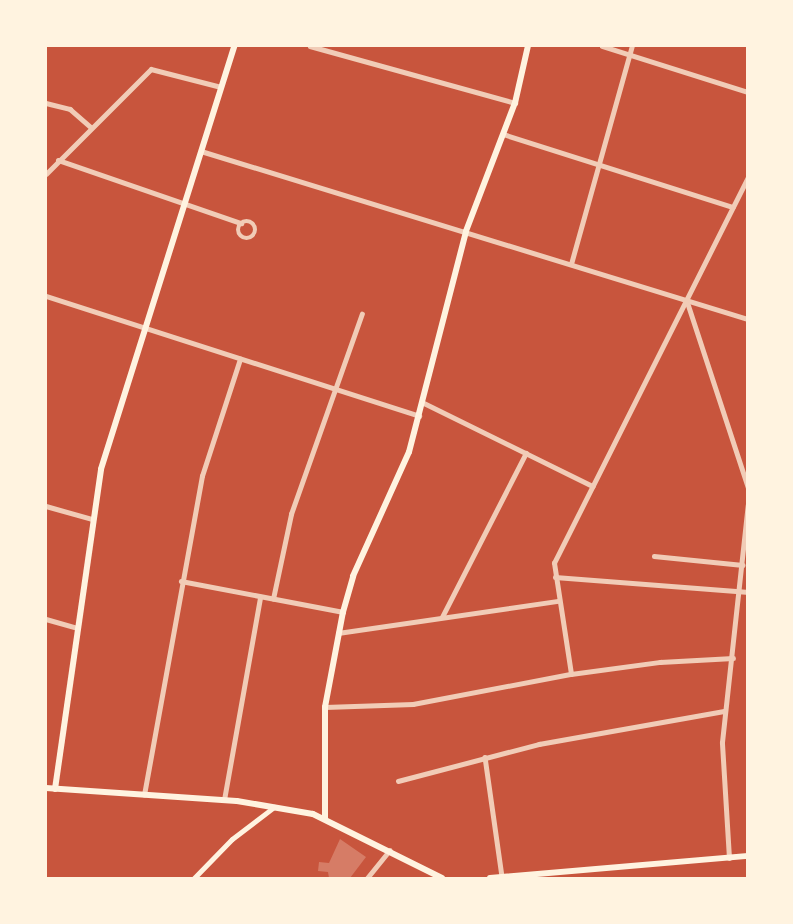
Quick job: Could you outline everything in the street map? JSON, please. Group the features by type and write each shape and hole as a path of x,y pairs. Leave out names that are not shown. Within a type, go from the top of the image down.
{"main road":[{"path":"55,789 101,469 234,46"},
{"path":"325,818 325,707 343,612 353,576 409,452 424,403 466,231 515,103 528,46"},
{"path":"46,788 224,800 325,818 442,878"},
{"path":"194,878 232,839 274,807"},
{"path":"490,878 747,856"}],"street":[{"path":"310,46 515,103"},
{"path":"602,46 747,92"},
{"path":"571,264 596,166 632,46"},
{"path":"46,174 151,69 221,87"},
{"path":"46,103 70,109 91,127"},
{"path":"503,134 596,166 733,207"},
{"path":"201,151 747,319"},
{"path":"58,160 241,223 254,224 254,237 239,235 241,223"},
{"path":"571,674 554,563 747,177"},
{"path":"46,296 420,417"},
{"path":"687,300 747,487"},
{"path":"273,599 291,514 362,314"},
{"path":"144,795 202,476 240,359"},
{"path":"424,403 593,486"},
{"path":"442,618 526,453"},
{"path":"729,858 722,753 743,565 747,504"},
{"path":"46,506 92,519"},
{"path":"654,556 743,565"},
{"path":"555,577 747,592"},
{"path":"181,581 343,612"},
{"path":"224,800 260,597"},
{"path":"338,633 558,601"},
{"path":"46,619 77,628"},
{"path":"325,707 413,704 571,674 680,659 733,658"},
{"path":"398,780 485,757 725,711"},
{"path":"485,757 502,876"},
{"path":"367,878 390,850"}],"building":[{"path":"340,839 366,857 350,878 329,878 328,872 318,871 319,862 329,863"}]}
